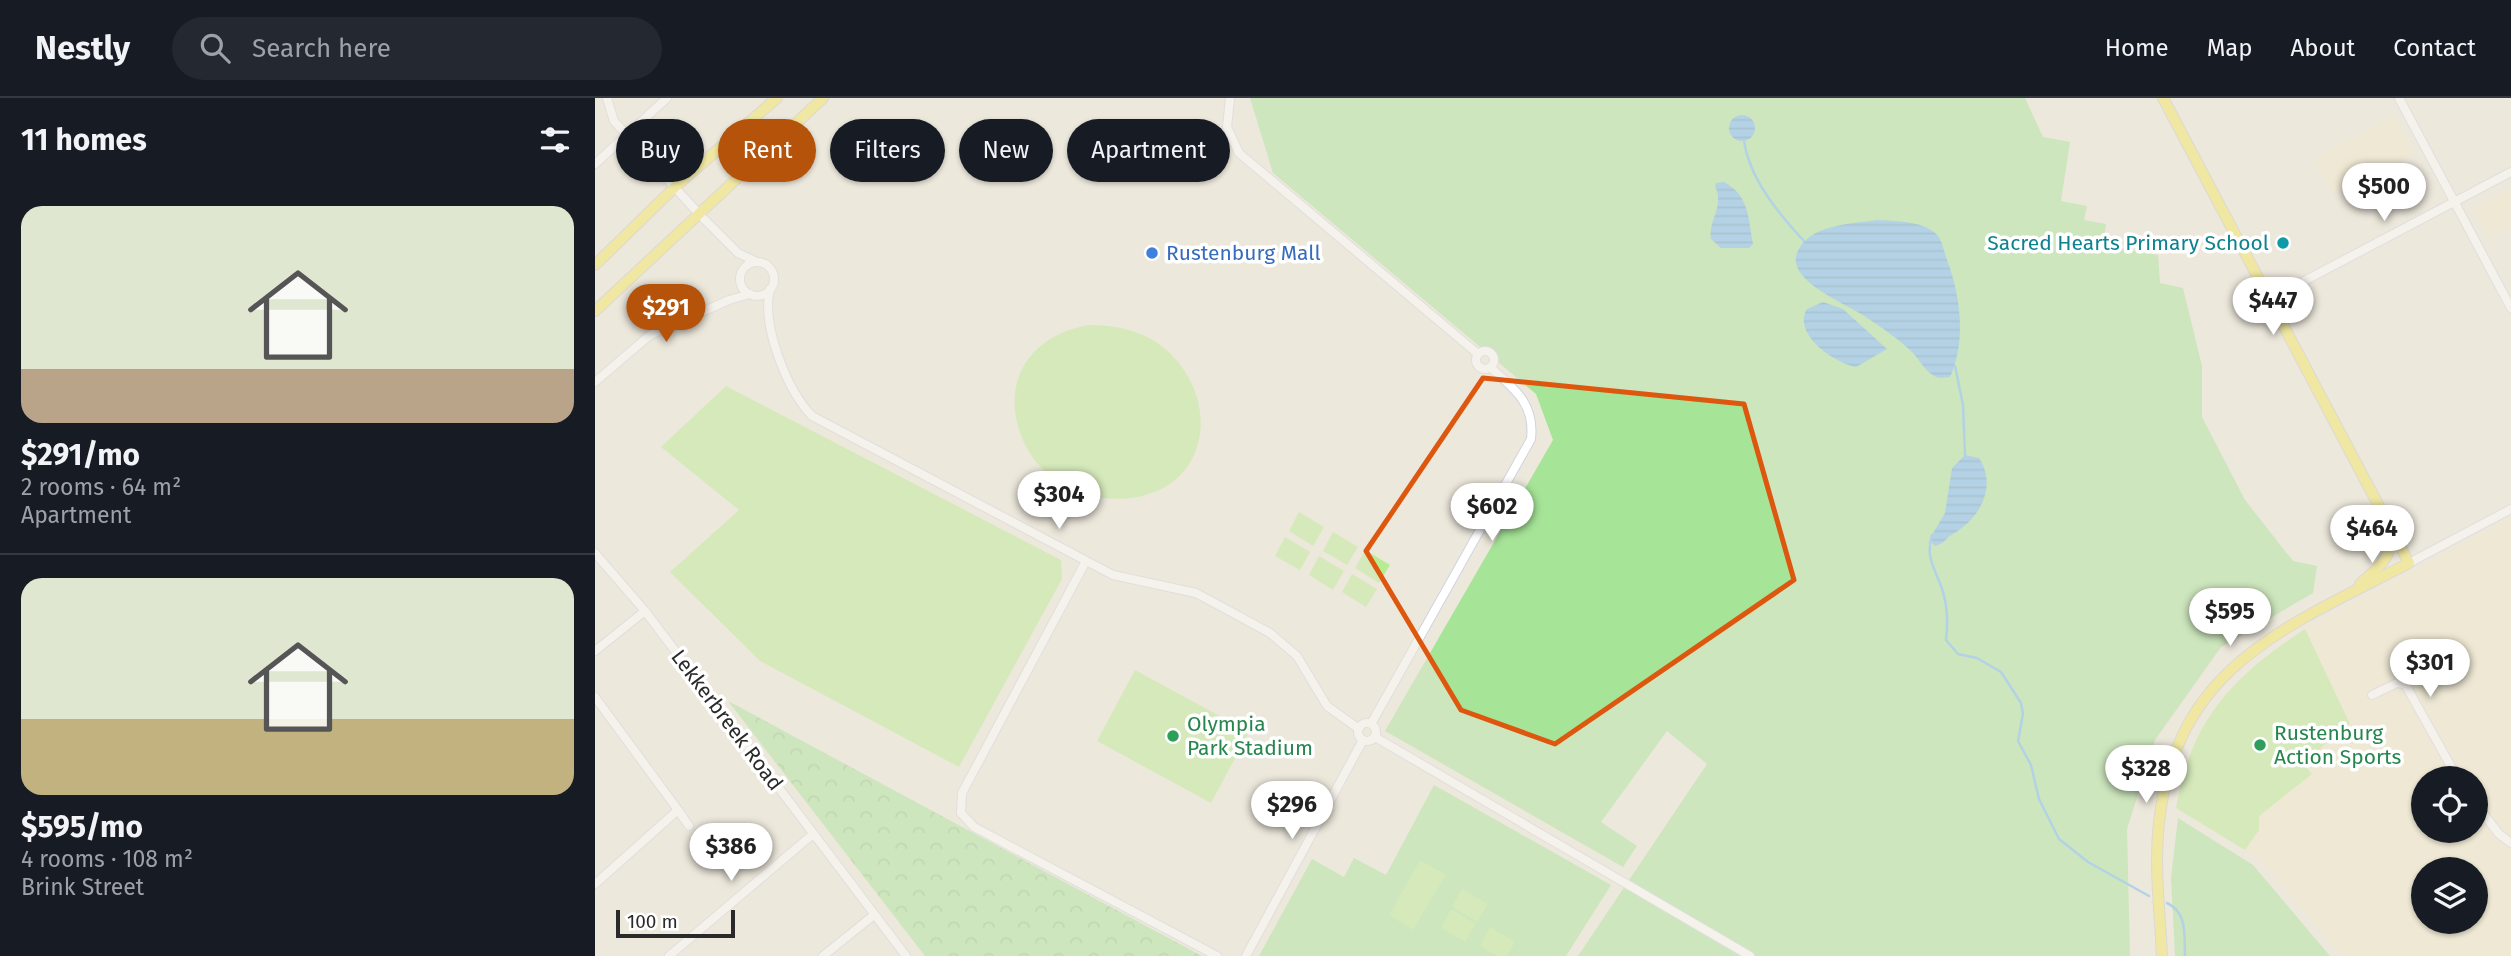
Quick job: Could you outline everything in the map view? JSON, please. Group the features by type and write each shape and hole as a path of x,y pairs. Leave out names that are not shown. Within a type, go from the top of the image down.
{"main road":[{"path":"595,265 676,187 777,98"},
{"path":"595,311 823,98"},
{"path":"2162,956 2158,854 2162,801 2171,761 2204,699 2239,660 2262,642 2409,563 2163,98"},
{"path":"2349,593 2387,559 2391,548 2389,525"}],"street":[{"path":"607,98 616,123"},
{"path":"643,119 667,98"},
{"path":"1230,98 1227,127 1239,153 1478,354"},
{"path":"2399,98 2511,308"},
{"path":"595,164 616,144"},
{"path":"2270,299 2511,172"},
{"path":"671,182 699,215 738,253 771,270 774,280 770,289 768,315"},
{"path":"729,300 743,269 738,253"},
{"path":"743,269 757,262"},
{"path":"740,279 768,315 791,388 811,416 1086,561 1127,580 1183,590 1208,598 1270,633 1297,656 1327,706 1359,729"},
{"path":"595,382 650,335 729,300 762,295 770,289"},
{"path":"1478,354 1486,351 1491,354 1494,359 1490,367"},
{"path":"1371,724 1531,439 1528,406 1517,391 1490,367 1479,368 1476,360 1478,354"},
{"path":"2409,563 2511,509"},
{"name":"Lekkerbreek Road","path":"595,553 645,611 905,956"},
{"path":"1086,561 962,793 961,813 974,827 1217,956"},
{"path":"595,651 645,611"},
{"path":"2372,695 2396,683 2405,684 2451,766"},
{"path":"595,697 689,825"},
{"path":"1365,723 1371,724 1375,728 1375,737 1370,741 1363,740 1358,734 1359,729 1365,723"},
{"path":"1375,737 1750,956"},
{"path":"1246,956 1363,740"},
{"path":"595,884 678,810"},
{"path":"2488,820 2499,834 2511,843"},
{"path":"669,956 813,834"},
{"path":"823,956 874,915"}],"highlighted area":[{"path":"1483,378 1744,404 1794,580 1555,744 1461,710 1366,551"}],"shaded area":[{"path":"2394,117 2413,154 2333,195 2314,158"},
{"path":"2509,189 2511,225 2489,237 2474,208"},
{"path":"2511,517 2511,956 2342,956 2265,865 2245,850 2259,830 2259,816 2311,774 2301,764 2350,724 2305,629"}],"green space":[{"path":"1250,98 2025,98 2043,137 2070,142 2061,201 2087,206 2084,220 2106,224 2103,245 2158,255 2160,283 2183,288 2202,366 2202,417 2245,500 2293,561 2317,566 2313,593 2221,647 2155,740 2127,829 2130,956 1578,956 1707,764 1667,731 1601,822 1637,846 1623,867 1385,731 1553,440 1536,394 1273,173"},
{"path":"1089,325 1121,328 1151,339 1177,361 1195,390 1201,424 1193,457 1183,472 1170,484 1154,492 1119,499 1083,494 1047,473 1032,456 1021,435 1015,411 1015,394 1018,378 1025,365 1045,343 1058,335"},
{"path":"726,386 1061,560 1062,579 959,767 760,661 670,572 739,510 661,447"},
{"path":"1299,512 1324,527 1313,546 1289,531"},
{"path":"1333,532 1358,547 1347,565 1323,551"},
{"path":"1285,537 1310,552 1300,570 1275,556"},
{"path":"1365,550 1390,565 1379,583 1355,568"},
{"path":"1319,556 1344,571 1333,590 1309,575"},
{"path":"1352,574 1377,589 1366,607 1342,592"},
{"name":"Rustenburg Action Sports","path":"2305,629 2350,724 2302,763 2312,774 2259,816 2259,830 2245,850 2176,808 2183,777 2192,749 2219,703 2257,664"},
{"name":"Olympia Park Stadium","path":"1135,670 1249,732 1211,803 1097,741"},
{"path":"728,701 1202,956 925,956"},
{"path":"1434,785 1611,885 1566,956 1259,956 1312,859 1344,877 1354,858 1386,875"},
{"path":"2178,818 2253,865 2330,956 2175,956 2171,878"},
{"path":"1420,860 1446,875 1413,930 1389,915"},
{"path":"1462,889 1488,904 1477,922 1452,907"},
{"path":"1451,909 1476,924 1465,942 1441,928"},
{"path":"1490,927 1515,942 1507,956 1497,956 1480,946"}],"water":[{"path":"1742,115 1751,119 1755,128 1751,137 1742,141 1733,137 1729,128 1733,119"},
{"path":"1724,182 1739,194 1743,201 1753,244 1749,248 1721,248 1711,239 1718,200 1715,186 1716,183"},
{"path":"1877,220 1926,227 1941,241 1955,286 1960,317 1959,348 1950,377 1939,378 1933,375 1896,338 1820,291 1800,273 1796,263 1797,253 1811,236 1832,227"},
{"path":"1823,302 1843,309 1887,349 1856,367 1827,353 1810,337 1804,319 1807,309"},
{"path":"1965,455 1979,458 1984,469 1987,480 1983,501 1971,520 1935,546 1932,543 1932,535 1945,513 1952,468"}],"waterway":[{"path":"1744,140 1758,181 1784,219 1804,241"},
{"path":"1955,366 1963,405 1965,455"},
{"path":"1932,535 1930,557 1946,608 1946,640 1958,654 1977,658 2001,672 2021,703 2023,714 2018,741 2031,765 2039,799 2059,839 2088,862 2149,896"},
{"path":"2167,903 2174,907 2182,919 2185,956"}],"place":[{"name":"Sacred Hearts Primary School","path":"2283,243"},
{"name":"Rustenburg Mall","path":"1152,253"},
{"name":"Olympia Park Stadium","path":"1173,736"},
{"name":"Rustenburg Action Sports","path":"2260,745"}]}
